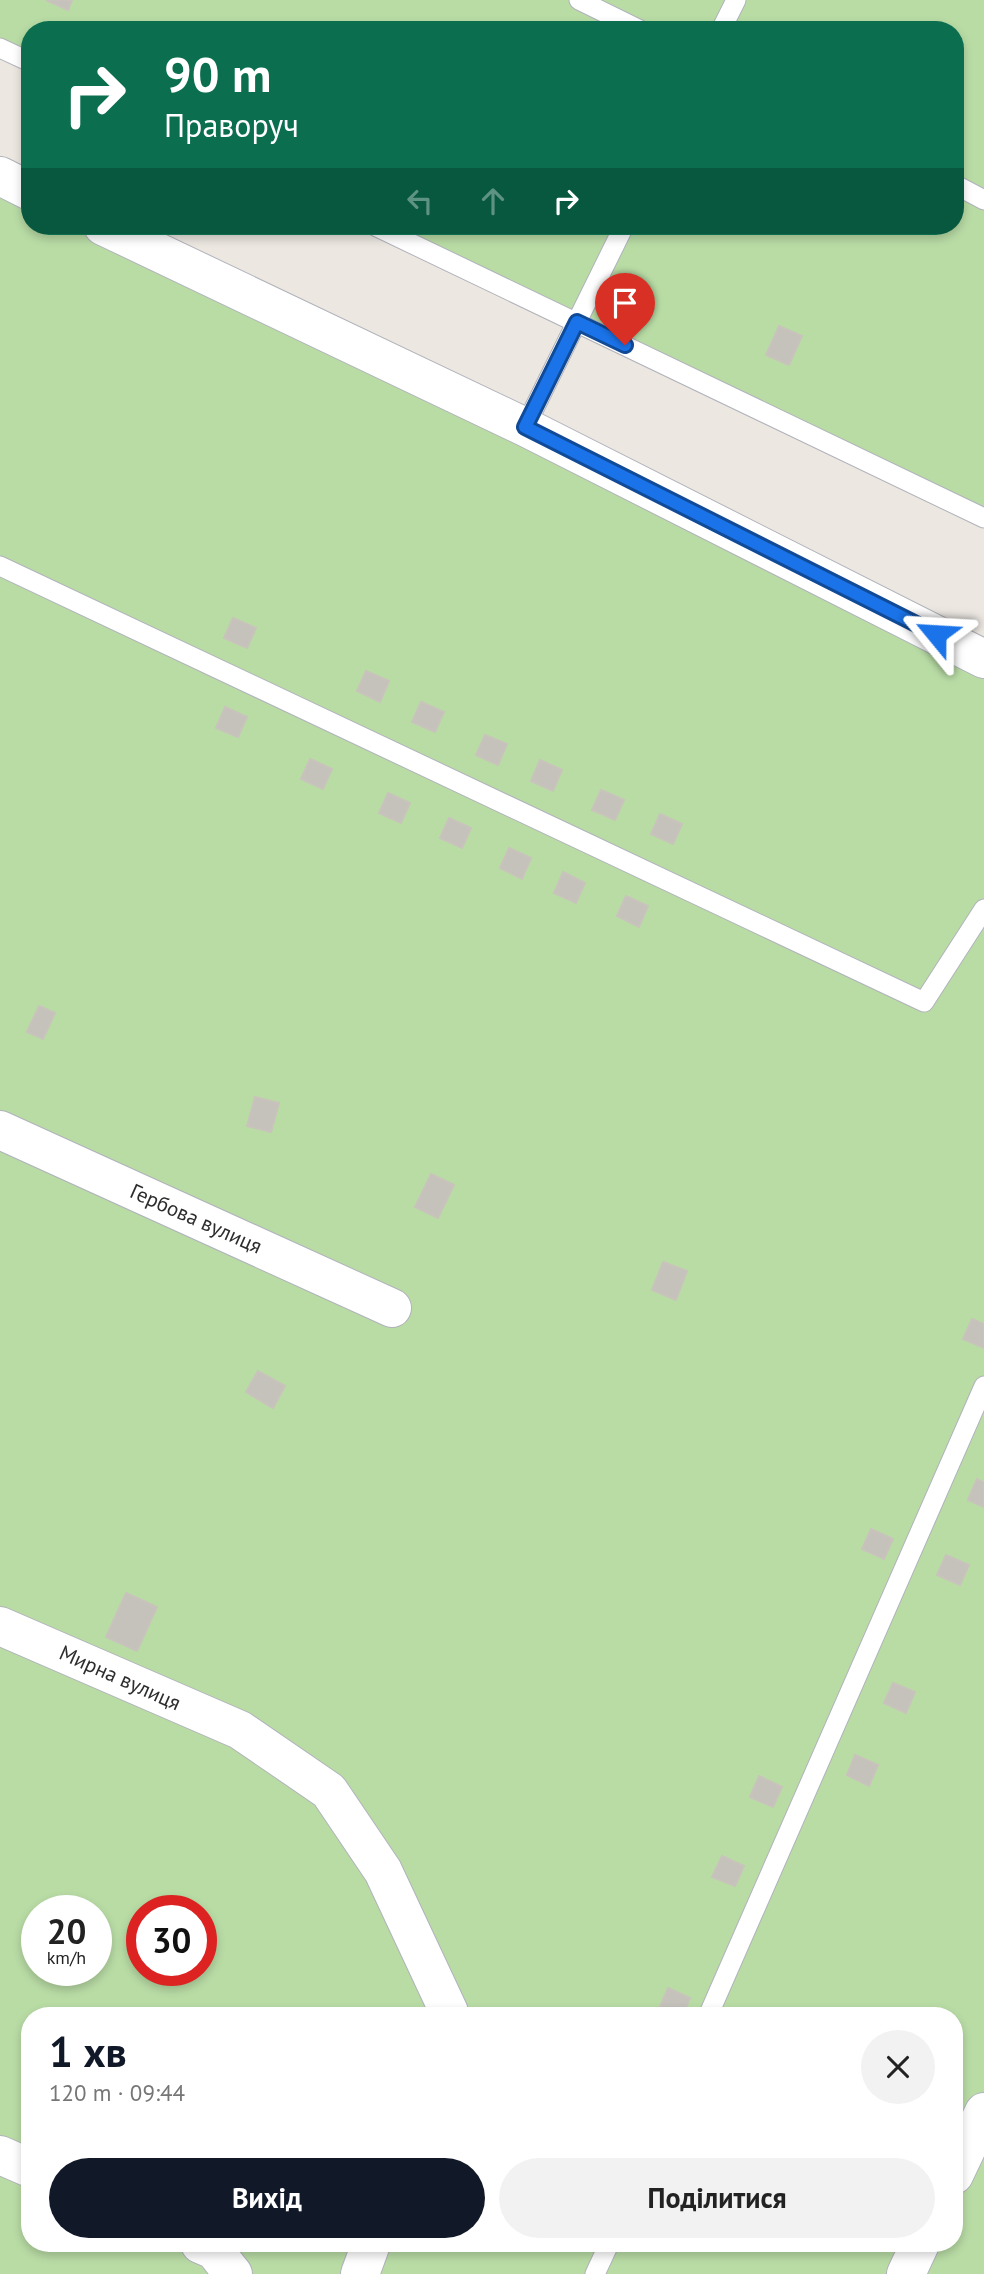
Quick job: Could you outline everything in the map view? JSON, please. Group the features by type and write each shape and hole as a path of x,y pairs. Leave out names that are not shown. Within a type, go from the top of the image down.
{"street":[{"path":"0,176 21,186"},
{"path":"122,235 525,427 984,659"},
{"name":"Гербова вулиця","path":"0,1130 392,1308"},
{"name":"Мирна вулиця","path":"0,1626 240,1730 329,1791 383,1871 447,2007"},
{"path":"963,2156 984,2112"},
{"path":"0,2155 21,2164"},
{"path":"216,2252 233,2274"},
{"path":"360,2274 368,2252"},
{"path":"906,2274 916,2252"}],"lane":[{"path":"579,0 622,21"},
{"path":"726,21 736,0"},
{"path":"0,48 21,58"},
{"path":"964,190 984,200"},
{"path":"394,235 984,518"},
{"path":"525,427 620,235"},
{"path":"0,566 924,1002 984,909"},
{"path":"712,2007 984,1386"},
{"path":"595,2274 605,2252"}],"green space":[{"path":"0,0 984,0 984,518 397,235 964,235 964,21 21,21 21,54 0,44"},
{"path":"0,176 21,186 21,235 121,235 984,659 984,2274 0,2274"}],"building":[{"path":"46,0 72,0 68,10"},
{"path":"779,326 802,336 789,365 766,355"},
{"path":"233,618 256,628 247,648 224,638"},
{"path":"366,671 389,681 380,702 357,691"},
{"path":"421,702 444,712 435,732 412,722"},
{"path":"225,707 247,717 238,737 216,728"},
{"path":"485,735 507,744 498,765 476,755"},
{"path":"310,759 332,769 323,789 301,779"},
{"path":"540,760 562,770 553,791 531,781"},
{"path":"601,790 624,800 615,820 592,810"},
{"path":"388,793 410,803 401,823 379,813"},
{"path":"660,814 682,824 673,844 651,834"},
{"path":"449,818 471,828 462,848 440,838"},
{"path":"509,848 531,858 522,879 500,868"},
{"path":"563,872 585,883 576,903 554,893"},
{"path":"626,896 648,906 639,927 617,916"},
{"path":"39,1006 55,1013 43,1039 27,1032"},
{"path":"255,1097 279,1103 271,1132 247,1126"},
{"path":"431,1174 454,1185 438,1218 415,1207"},
{"path":"663,1262 687,1271 676,1300 652,1290"},
{"path":"972,1319 984,1324 984,1348 963,1339"},
{"path":"258,1371 285,1386 273,1408 246,1392"},
{"path":"977,1479 984,1483 984,1507 968,1500"},
{"path":"871,1529 893,1539 884,1559 862,1549"},
{"path":"946,1555 969,1565 960,1585 937,1575"},
{"path":"126,1593 157,1607 137,1651 106,1637"},
{"path":"893,1683 915,1692 906,1713 884,1703"},
{"path":"855,1755 878,1765 869,1786 847,1775"},
{"path":"759,1776 782,1787 773,1807 750,1797"},
{"path":"722,1856 744,1866 735,1886 712,1877"},
{"path":"668,1988 690,1998 686,2007 660,2007"}],"route":[{"path":"625,345 577,322 525,427 936,634"}]}
